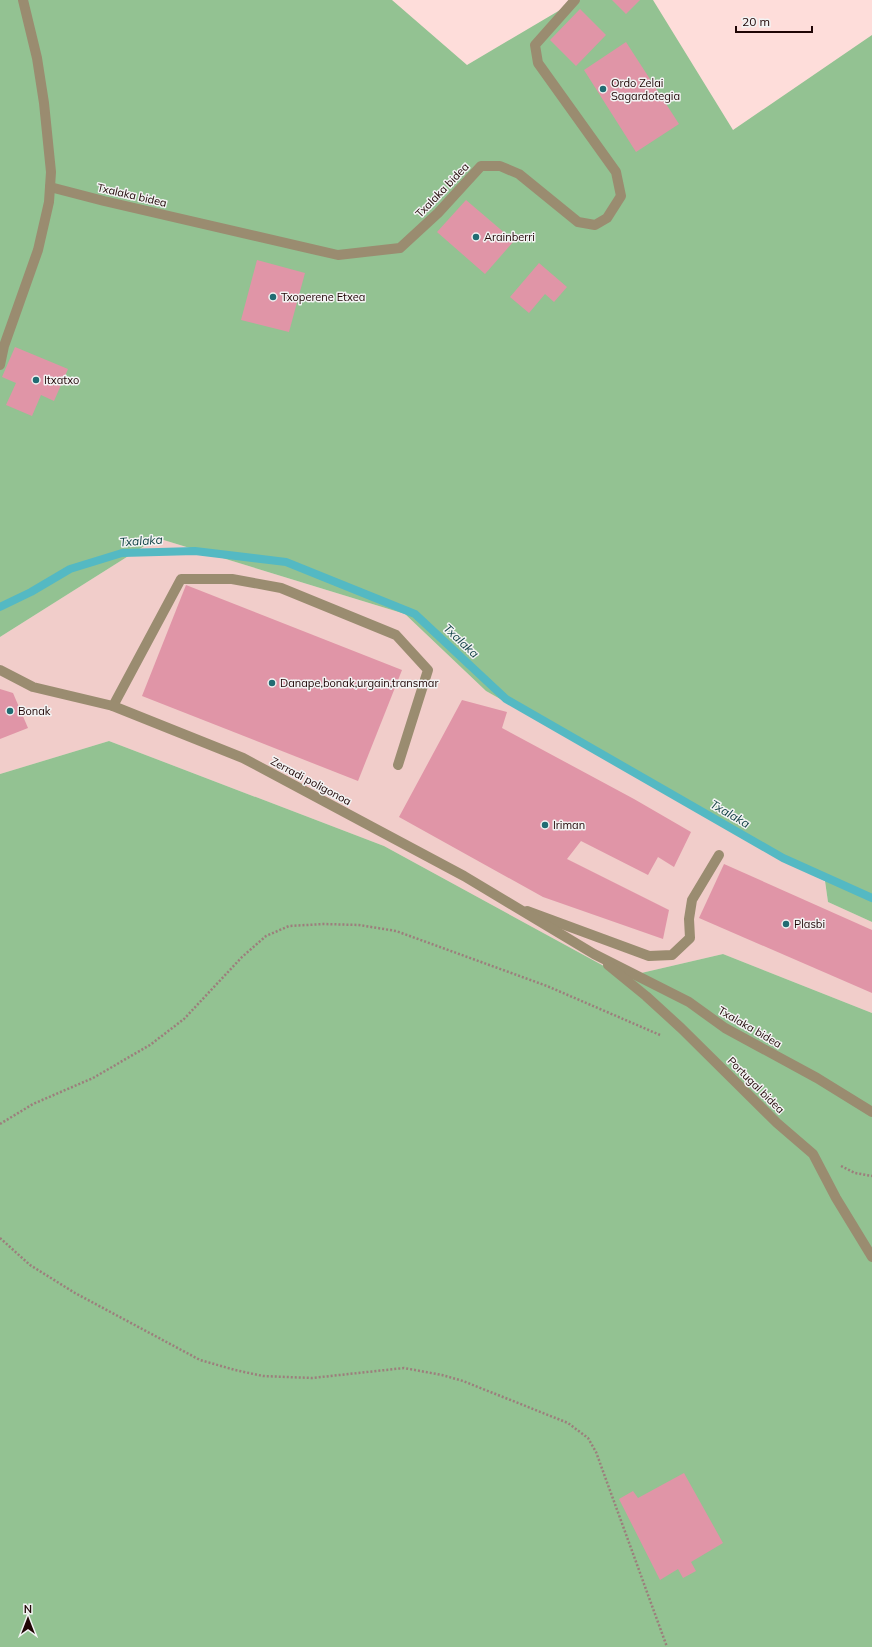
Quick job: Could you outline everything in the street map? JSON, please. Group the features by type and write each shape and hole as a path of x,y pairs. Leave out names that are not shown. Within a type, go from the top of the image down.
{"street":[{"path":"0,365 4,346 38,250 49,202 51,172 44,103 37,58 23,0"},
{"name":"Txalaka bidea","path":"50,187 111,203 338,255 400,248 438,214 481,166 500,166 519,174 578,222 595,225 607,218 621,196 616,172 538,63 535,45 575,0"},
{"path":"113,706 181,579 232,579 281,588 396,635 428,670 398,765"},
{"name":"Zerradi poligonoa","path":"0,670 33,687 113,706 243,758 464,876 594,954"},
{"path":"518,908 649,956 672,955 690,938 689,919 692,900 719,855"},
{"name":"Txalaka bidea","path":"594,954 689,1002 725,1028 816,1078 872,1112"},
{"name":"Portugal bidea","path":"594,954 646,996 729,1074 777,1123 813,1154 836,1198 872,1257"}],"path":[{"path":"0,1124 33,1104 93,1078 150,1045 184,1019 242,957 266,936 289,926 338,924 396,931 547,986 665,1037"},
{"path":"0,1238 30,1265 69,1289 200,1360 262,1376 312,1378 404,1368 442,1375 463,1381 568,1423 588,1438 596,1452 667,1647"}],"shaded area":[{"path":"157,538 405,614 486,691 825,882 828,902 872,922 872,1013 723,954 624,977 384,846 109,741 0,774 0,637"}],"green space":[{"path":"0,0 392,0 467,65 577,0 653,0 733,130 872,35 872,922 828,902 825,881 486,691 405,614 157,538 0,637"},
{"path":"109,741 384,846 624,977 723,954 872,1013 872,1647 0,1647 0,774"}],"building":[{"path":"612,0 640,0 626,14"},
{"path":"580,9 606,35 576,66 550,40"},
{"path":"626,42 679,124 636,152 584,70"},
{"name":"Arainberri","path":"466,200 514,241 485,274 437,232"},
{"name":"Txoperene Etxea","path":"257,260 305,273 289,332 241,320"},
{"path":"539,263 567,287 554,302 545,294 529,313 510,297"},
{"name":"Itxatxo","path":"15,347 68,369 54,401 41,395 32,416 6,405 16,383 2,377"},
{"name":"Danape,bonak,urgain,transmar","path":"186,585 402,670 358,781 142,696"},
{"name":"Bonak","path":"0,689 13,693 28,728 0,739"},
{"name":"Iriman","path":"462,700 507,712 502,728 634,799 691,832 674,867 658,857 648,875 581,841 567,859 669,910 663,939 543,897 399,817"},
{"name":"Plasbi","path":"724,864 872,930 872,993 699,918"},
{"path":"684,1473 723,1543 691,1562 696,1571 683,1578 678,1569 660,1580 619,1499 633,1491 638,1498"}],"waterway":[{"name":"Txalaka","path":"0,607 31,592 70,569 122,553 195,551 286,562 415,614 506,699 783,858 872,898"}],"place":[{"name":"Ordo Zelai Sagardotegia","path":"603,89"},
{"name":"Arainberri","path":"476,237"},
{"name":"Txoperene Etxea","path":"273,297"},
{"name":"Itxatxo","path":"36,380"},
{"name":"Danape,bonak,urgain,transmar","path":"272,683"},
{"name":"Bonak","path":"10,711"},
{"name":"Iriman","path":"545,825"},
{"name":"Plasbi","path":"786,924"}]}
